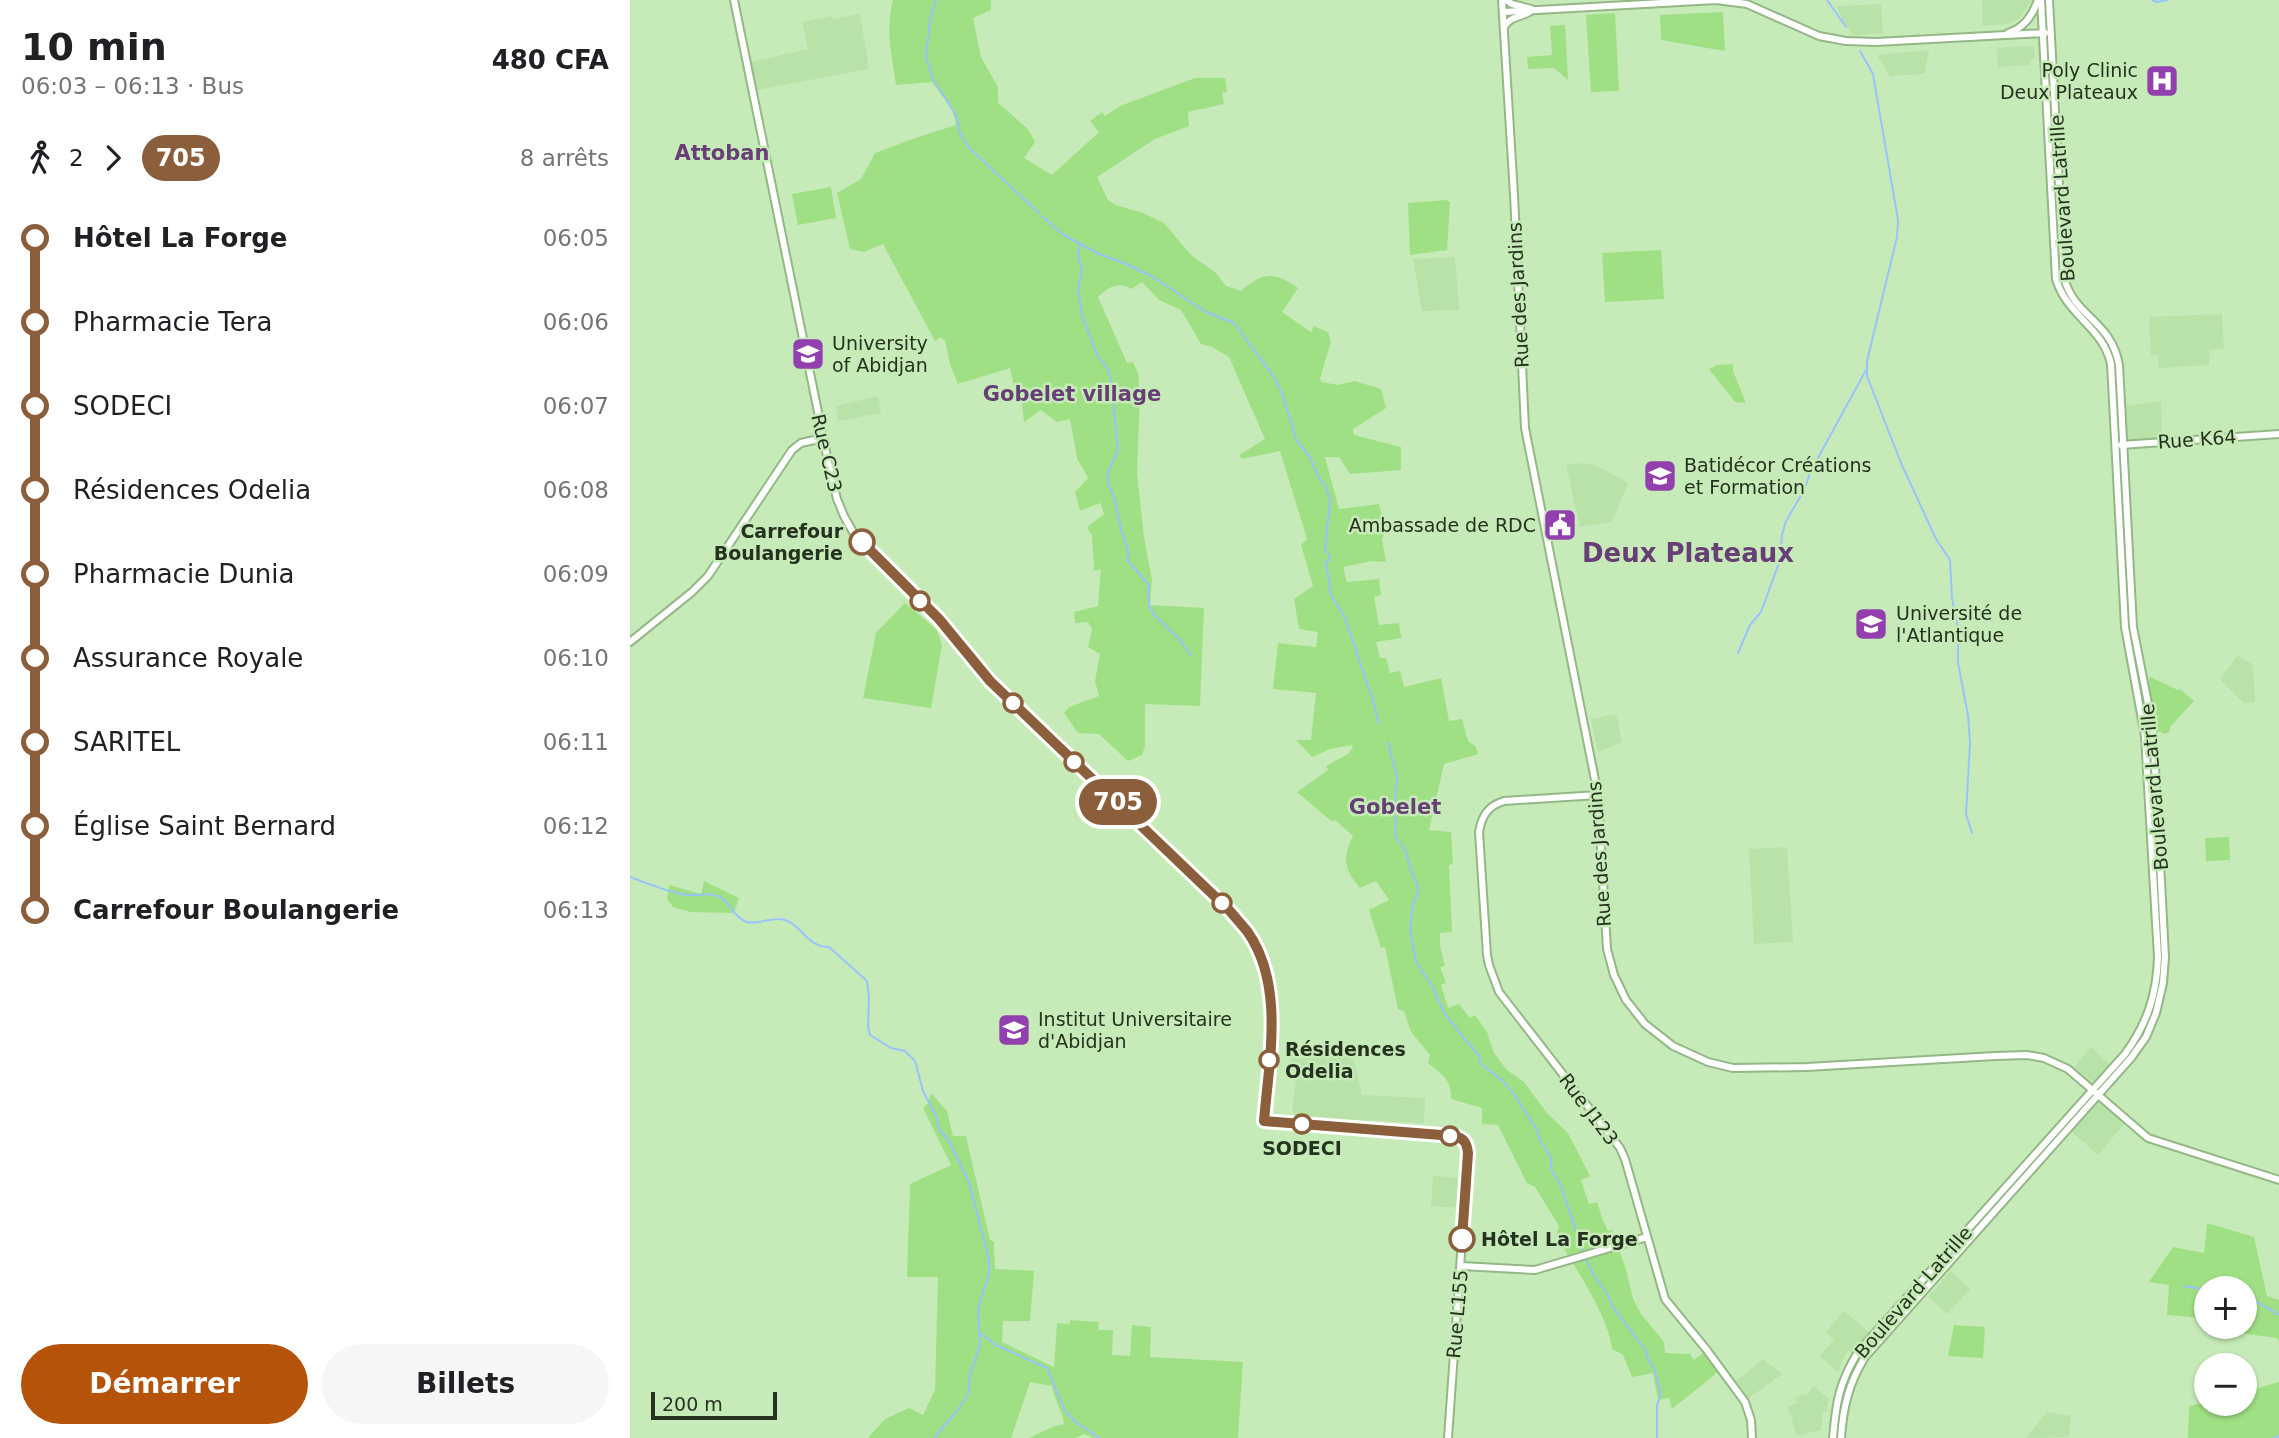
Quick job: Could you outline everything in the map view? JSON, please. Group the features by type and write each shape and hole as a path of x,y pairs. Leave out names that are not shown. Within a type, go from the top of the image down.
{"main road":[{"name":"Rue C23","path":"734,0 837,499 853,532 939,619 990,681 1229,910 1247,932 1263,965 1270,999 1264,1121"},
{"path":"1504,0 1532,10"},
{"name":"Rue des Jardins","path":"1504,0 1525,428 1598,795 1605,932 1614,975 1626,1000 1645,1024 1683,1052 1720,1066 1746,1069 2035,1056 2061,1065 2148,1138 2279,1180"},
{"path":"2000,36 2027,22 2039,0"},
{"path":"2039,0 2042,33"},
{"name":"Boulevard Latrille","path":"1833,1438 1842,1381 1864,1344 2125,1054 2138,1034 2153,997 2157,971 2145,736 2125,627 2119,365 2115,347 2104,330 2074,300 2064,278 2049,0"},
{"path":"1503,12 1724,1 1747,4 1819,36 1846,41 2050,33"},
{"path":"1504,27 1513,17 1525,15 1532,10"},
{"name":"Boulevard Latrille","path":"1841,1438 1850,1384 1871,1349 2131,1058 2150,1029 2161,999 2165,957 2153,729 2133,626 2111,364 2098,335 2067,304 2056,279 2042,33"},
{"path":"2026,34 2038,43 2043,53"},
{"name":"Rue K64","path":"2119,445 2279,433"},
{"path":"630,642 708,576 792,450 801,443 823,438"},
{"name":"Rue J123","path":"1598,795 1504,801 1487,810 1481,819 1479,832 1487,955 1493,977 1506,1002 1620,1148 1665,1299 1745,1402 1751,1420 1752,1438"},
{"name":"Rue L155","path":"1264,1121 1454,1136 1466,1143 1468,1153 1448,1438"},
{"path":"1461,1266 1535,1270 1647,1237"}],"shaded area":[{"path":"893,0 991,0 991,10 973,18 981,57 998,87 998,103 1028,129 1035,142 1024,158 1052,175 1099,132 1090,121 1102,112 1105,116 1120,106 1195,78 1225,78 1227,92 1222,93 1224,104 1188,112 1189,126 1155,139 1097,177 1108,200 1164,223 1192,256 1215,272 1226,286 1241,291 1256,280 1269,276 1290,282 1298,288 1282,312 1311,332 1314,326 1328,332 1331,342 1321,382 1338,385 1355,381 1381,389 1386,408 1353,429 1354,435 1401,447 1401,470 1350,474 1339,457 1325,457 1339,509 1379,504 1386,531 1382,539 1386,562 1372,561 1343,567 1347,582 1379,579 1381,595 1374,597 1379,625 1399,623 1401,638 1376,642 1380,658 1386,658 1390,673 1400,671 1404,687 1441,678 1449,721 1462,719 1468,741 1476,747 1478,754 1444,764 1429,830 1451,832 1453,864 1449,865 1452,932 1440,933 1445,966 1440,967 1446,983 1441,985 1448,1008 1459,1004 1470,1018 1475,1015 1487,1032 1494,1053 1507,1070 1524,1082 1547,1113 1568,1133 1590,1176 1581,1180 1589,1204 1597,1202 1608,1231 1612,1230 1633,1299 1641,1314 1664,1342 1665,1353 1690,1354 1694,1360 1703,1353 1718,1372 1672,1409 1669,1398 1658,1400 1653,1373 1632,1377 1623,1355 1612,1349 1597,1306 1556,1235 1559,1226 1535,1187 1527,1183 1498,1125 1482,1124 1482,1108 1451,1099 1448,1082 1428,1063 1430,1055 1411,1032 1404,1011 1398,1009 1385,947 1381,948 1369,910 1389,900 1376,881 1360,888 1346,864 1347,851 1353,836 1297,792 1328,770 1326,766 1348,754 1353,747 1330,749 1312,757 1296,740 1311,740 1316,693 1273,689 1278,643 1316,647 1318,632 1299,629 1294,599 1313,586 1301,545 1307,539 1280,451 1242,459 1239,455 1265,439 1229,357 1201,344 1181,310 1159,300 1142,282 1131,289 1121,285 1113,286 1098,297 1127,363 1133,362 1138,373 1140,395 1137,473 1152,580 1150,605 1204,608 1200,706 1145,704 1145,746 1142,755 1128,761 1099,734 1078,733 1064,713 1069,707 1099,696 1095,681 1100,654 1088,647 1092,629 1088,622 1075,623 1074,612 1098,606 1101,569 1094,571 1092,536 1087,527 1104,514 1100,503 1080,511 1075,492 1088,478 1077,458 1070,419 1057,422 1041,410 1024,422 1020,387 1014,386 1010,368 958,384 945,341 941,337 935,341 883,244 864,252 850,249 837,193 861,179 875,153 956,125 950,108 932,82 896,85 889,32"},
{"path":"1982,0 2031,1 2020,18 2008,24 1983,26"},
{"path":"1881,4 1883,34 1852,35 1838,12 1838,6"},
{"path":"1723,12 1725,51 1661,40 1660,15"},
{"path":"1615,13 1619,91 1591,92 1586,15"},
{"path":"860,14 869,69 757,90 751,62 808,49 802,22"},
{"path":"1565,25 1568,80 1554,68 1528,69 1527,57 1552,55 1550,26"},
{"path":"2034,46 2035,59 2030,59 2030,65 1998,67 1997,48"},
{"path":"1929,50 1925,73 1921,74 1890,76 1877,55"},
{"path":"831,187 836,218 798,225 792,194"},
{"path":"1450,202 1447,250 1410,255 1408,203"},
{"path":"1661,250 1664,299 1605,302 1602,253"},
{"path":"1455,257 1459,310 1422,311 1413,259"},
{"path":"2222,314 2224,349 2209,350 2209,365 2159,368 2158,355 2151,355 2149,317"},
{"path":"1733,364 1733,371 1746,403 1735,402 1709,369 1717,365"},
{"path":"878,396 881,413 838,421 836,406"},
{"path":"2161,401 2162,439 2130,441 2126,437 2124,406"},
{"path":"1585,463 1599,467 1628,483 1612,522 1580,527 1566,465"},
{"path":"905,603 937,630 942,645 931,708 863,698 876,633"},
{"path":"2238,655 2253,665 2255,702 2244,703 2220,679"},
{"path":"2150,677 2180,689 2194,701 2165,734 2158,731 2148,683"},
{"path":"1616,714 1622,742 1598,752 1591,719"},
{"path":"2229,837 2230,860 2206,861 2205,838"},
{"path":"1787,847 1793,942 1754,944 1749,849"},
{"path":"704,881 739,898 734,913 690,912 673,907 667,899 669,885 701,894"},
{"path":"1349,1041 1362,1095 1425,1098 1424,1123 1295,1115 1292,1111 1296,1081 1290,1056"},
{"path":"2091,1047 2111,1065 2097,1081 2092,1082 2074,1067"},
{"path":"931,1093 947,1111 953,1136 966,1136 990,1240 994,1242 995,1269 1034,1271 1030,1321 1003,1321 1002,1342 1054,1367 1057,1323 1070,1324 1070,1320 1099,1322 1098,1330 1113,1330 1112,1355 1130,1356 1132,1325 1151,1327 1150,1357 1243,1362 1238,1438 1092,1438 1085,1434 1075,1438 1029,1438 1064,1424 1052,1386 1030,1382 1011,1438 868,1438 885,1419 909,1408 923,1415 935,1390 938,1277 907,1277 910,1184 951,1165 923,1108"},
{"path":"2098,1100 2125,1123 2098,1155 2071,1131"},
{"path":"1433,1176 1463,1178 1461,1208 1431,1206"},
{"path":"2207,1223 2254,1237 2267,1296 2279,1300 2279,1343 2277,1338 2257,1335 2257,1276 2194,1276 2194,1317 2167,1315 2169,1285 2149,1282 2173,1247 2204,1253"},
{"path":"1951,1271 1970,1289 1947,1314 1928,1297"},
{"path":"1844,1311 1870,1333 1852,1354 1849,1351 1845,1355 1838,1372 1820,1356 1834,1339 1826,1332"},
{"path":"1954,1325 1985,1327 1983,1358 1948,1356"},
{"path":"1763,1359 1782,1374 1749,1398 1736,1381"},
{"path":"2279,1382 2279,1438 2188,1438 2189,1406 2194,1405 2194,1416 2257,1416 2257,1388"},
{"path":"1814,1386 1829,1399 1827,1412 1823,1412 1821,1430 1797,1436 1788,1407 1797,1403 1795,1398 1806,1395"},
{"path":"2047,1412 2071,1416 2069,1437 2026,1438"}],"waterway":[{"path":"936,0 930,20 926,57 933,79 956,115 960,133 969,148 1039,213"},
{"path":"1827,0 1846,27"},
{"path":"2152,0 2167,0"},
{"path":"1860,51 1873,74 1898,220 1897,237 1867,361 1867,376 1901,463 1936,539 1950,560 1952,598 1958,627 1958,663 1968,715 1970,743 1966,814 1972,833"},
{"path":"1042,216 1062,234 1099,254 1153,277 1206,312 1234,323 1274,377 1282,393 1297,441 1310,457 1330,500 1325,550 1329,555 1326,562 1331,595 1345,618 1374,703 1378,723"},
{"path":"1080,244 1078,255 1082,269 1078,288 1082,316 1097,355 1108,369 1115,394 1118,450 1108,472 1108,483 1129,553 1127,560 1149,585 1149,602 1153,613 1191,655"},
{"path":"1738,653 1750,625 1761,612 1780,560 1786,521 1866,370"},
{"path":"1388,742 1397,777 1395,832 1405,850 1418,887 1410,928 1416,962 1431,984 1446,1016 1479,1056 1480,1063 1503,1081 1515,1096 1537,1130 1551,1158 1551,1169 1560,1184 1584,1253"},
{"path":"630,877 680,894 711,894 719,897 747,922 785,920 816,944 829,947 867,981 870,1035 891,1048 905,1051 915,1061 923,1091 936,1116 939,1129 949,1141 969,1182 989,1260 989,1274 978,1309 980,1345 970,1374 968,1395 934,1438"},
{"path":"1586,1259 1612,1306 1646,1351 1654,1368 1661,1394 1657,1405 1657,1438"},
{"path":"2184,1286 2194,1288"},
{"path":"2257,1303 2279,1315"},
{"path":"980,1333 996,1345 1047,1368 1065,1411 1099,1438"},
{"path":"2274,1438 2279,1436"}],"bus line":[{"name":"705","path":"862,542 939,619 990,681 1229,910 1247,932 1259,953 1270,999 1264,1121 1406,1131 1462,1139 1466,1143 1468,1153 1462,1239"}],"place":[{"name":"Poly Clinic Deux Plateaux","path":"2162,81"},
{"name":"University of Abidjan","path":"808,354"},
{"name":"Batidécor Créations et Formation","path":"1660,476"},
{"name":"Ambassade de RDC","path":"1560,525"},
{"name":"Carrefour Boulangerie","path":"862,542"},
{"name":"Université de l'Atlantique","path":"1871,624"},
{"name":"Institut Universitaire d'Abidjan","path":"1014,1030"},
{"name":"Résidences Odelia","path":"1269,1060"},
{"name":"SODECI","path":"1302,1124"},
{"name":"Hôtel La Forge","path":"1462,1239"}],"district":[{"name":"Attoban","path":"722,153"},
{"name":"Gobelet village","path":"1072,394"},
{"name":"Deux Plateaux","path":"1688,553"},
{"name":"Gobelet","path":"1395,807"}]}
